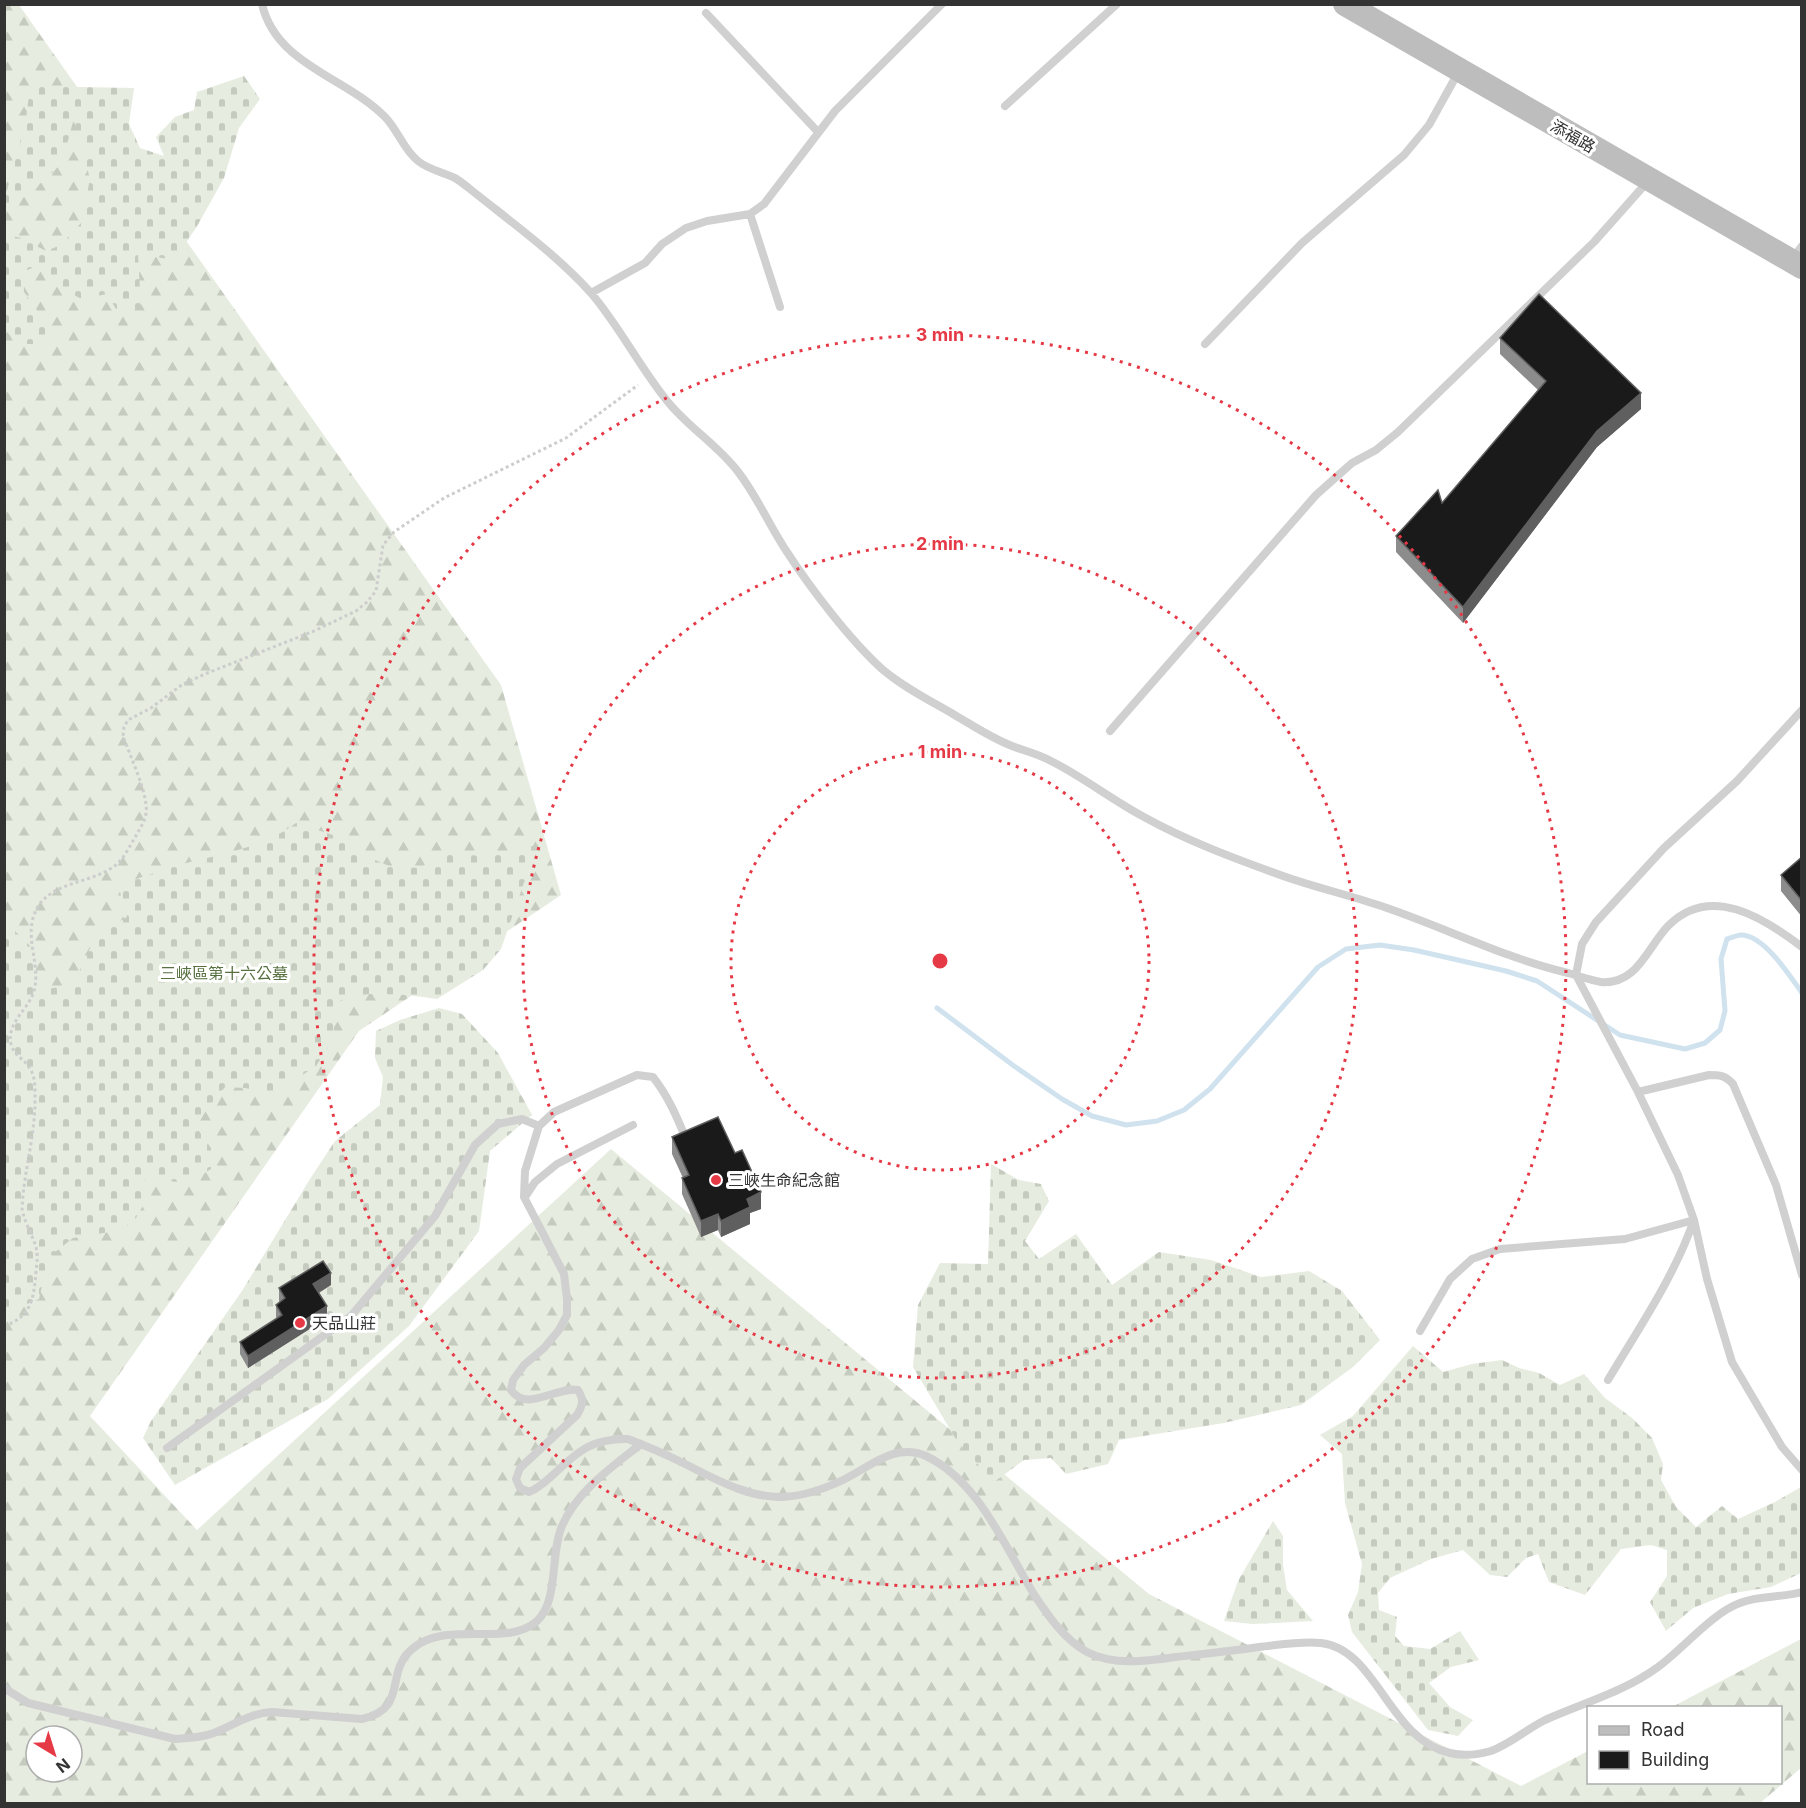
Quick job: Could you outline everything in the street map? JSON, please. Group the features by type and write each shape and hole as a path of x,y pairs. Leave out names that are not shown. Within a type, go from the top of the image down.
{"street":[{"name":"添福路","path":"1345,4 1649,179 1798,258"}],"lane":[{"path":"262,4 265,16 276,37 283,44 320,73 386,117 407,152 420,162 455,178 470,189 570,272 591,293 682,418 716,446 739,473 786,552 859,645 884,670 919,694 1009,745 1056,764 1086,780 1144,817 1195,841 1283,876 1388,908 1500,954 1539,966 1596,981 1611,982 1627,976 1652,951 1665,928 1681,915 1699,907 1716,905 1755,915 1775,926 1802,947"},
{"path":"591,293 645,263 662,244 686,228 707,221 750,214 764,204 778,189 835,111 942,4"},
{"path":"1005,106 1117,4"},
{"path":"706,13 818,132"},
{"path":"1205,344 1302,243 1404,155 1429,125 1459,70"},
{"path":"1110,731 1316,495 1352,463 1376,450 1398,432 1594,242 1649,179"},
{"path":"750,214 780,307"},
{"path":"1802,710 1737,781 1664,848 1596,922 1582,944 1576,975 1638,1092 1678,1175 1694,1220 1707,1279 1732,1362 1782,1447 1802,1470"},
{"path":"686,1139 673,1108 653,1077 637,1075 554,1112 540,1126 525,1171 524,1197 564,1274 567,1315 559,1330 513,1380 512,1390 516,1397 523,1401 560,1390 578,1390 583,1397 582,1406 577,1414 520,1468 516,1479 520,1488 528,1492 538,1488 574,1455 595,1443 610,1438 628,1439 641,1444 748,1493 780,1497 802,1495 824,1489 895,1453 903,1451 924,1455 948,1469 966,1485 1044,1610 1064,1635 1088,1652 1115,1660 1154,1660 1300,1643 1326,1643 1353,1657 1371,1676 1406,1725 1423,1739 1446,1752 1468,1755 1491,1751 1546,1720 1638,1681 1728,1609 1741,1602 1802,1592"},
{"path":"1638,1092 1708,1076 1720,1075 1728,1078 1733,1084 1776,1185 1802,1275"},
{"path":"167,1448 351,1316 435,1216 475,1145 498,1124 522,1119 540,1126"},
{"path":"524,1197 535,1182 557,1164 633,1125"},
{"path":"1420,1331 1450,1279 1472,1259 1500,1249 1625,1239 1694,1220"},
{"path":"1608,1380 1674,1270 1694,1220"},
{"path":"4,1688 28,1703 176,1739 195,1738 214,1733 260,1713 362,1719 377,1716 387,1708 392,1699 402,1661 421,1642 435,1636 514,1632 527,1628 544,1614 549,1601 555,1554 562,1525 581,1496 603,1474 641,1444"}],"path":[{"path":"4,1326 16,1322 26,1313 32,1302 36,1269 36,1247 24,1220 22,1208 35,1093 30,1068 14,1052 10,1037 17,1019 32,998 35,989 31,933 34,916 44,898 52,893 115,866 128,850 146,818 146,803 123,736 128,720 151,708 183,684 314,631 356,611 368,602 376,591 383,545 393,532 444,498 566,438 650,376"}],"green space":[{"path":"5,5 19,5 501,685 561,895 359,1031 90,1416 197,1530 611,1149 1149,1594 1521,1786 1587,1752 1587,1784 1782,1784 1782,1706 1674,1706 1801,1639 1801,1768 1760,1803 5,1804"},
{"path":"244,76 260,99 239,128 224,178 196,228 174,260 138,254 141,308 116,309 107,294 82,299 51,284 41,264 23,272 24,292 41,316 50,344 17,344 5,329 5,234 21,238 46,251 61,245 81,223 90,179 74,118 62,163 30,194 5,207 5,198 26,120 30,86 134,88 129,124 140,148 164,156 156,137 175,117 194,110 197,92"},
{"name":"三峽區第十六公墓","path":"296,823 345,839 366,856 389,866 420,868 447,851 485,857 537,845 501,949 483,970 437,999 408,995 370,994 341,1000 331,1008 335,1037 316,1066 274,1094 245,1088 225,1087 194,1124 211,1148 211,1169 188,1183 159,1180 143,1170 146,1200 136,1218 121,1230 73,1238 49,1257 39,1299 5,1313 5,925 7,923 32,948 39,990 73,985 96,935 127,917 118,885 175,866 253,845"},
{"path":"439,1008 462,1014 498,1053 532,1115 490,1151 479,1231 409,1326 328,1399 175,1485 143,1438 151,1421 242,1291 335,1141 380,1105 383,1077 375,1058 376,1031 400,1020"},
{"path":"991,1164 1019,1180 1041,1184 1049,1201 1025,1241 1039,1259 1076,1234 1112,1285 1159,1252 1211,1260 1261,1277 1309,1271 1342,1291 1380,1340 1353,1367 1301,1405 1224,1423 1119,1440 1108,1464 1066,1474 1051,1458 1024,1460 994,1482 957,1441 913,1367 918,1305 940,1263 988,1264"},
{"path":"1413,1346 1443,1372 1472,1364 1502,1360 1519,1368 1539,1373 1560,1385 1584,1374 1605,1398 1632,1418 1652,1438 1663,1464 1661,1480 1676,1507 1696,1527 1722,1506 1738,1519 1801,1487 1801,1573 1771,1587 1728,1594 1693,1608 1666,1631 1650,1602 1667,1576 1667,1550 1651,1545 1621,1549 1585,1595 1549,1582 1538,1554 1526,1558 1507,1577 1490,1575 1463,1550 1431,1559 1390,1578 1378,1593 1379,1610 1397,1617 1395,1636 1404,1646 1430,1649 1460,1631 1479,1660 1451,1667 1429,1683 1450,1707 1473,1720 1458,1736 1428,1730 1352,1632 1348,1615 1358,1592 1362,1564 1345,1503 1342,1454 1320,1435 1353,1416"},
{"path":"1273,1521 1283,1536 1283,1565 1287,1590 1313,1621 1253,1624 1224,1621 1238,1581"}],"building":[{"path":"1539,294 1641,393 1597,431 1463,607 1396,536 1438,490 1442,503 1546,381 1500,338"},
{"path":"1802,857 1802,901 1781,875"},
{"name":"三峽生命紀念館","path":"718,1117 735,1153 742,1150 761,1192 747,1199 750,1207 721,1221 718,1214 701,1221 682,1178 689,1175 672,1137"},
{"path":"323,1261 331,1273 313,1284 327,1306 248,1356 240,1342 282,1315 276,1305 285,1298 279,1288"}],"waterway":[{"path":"937,1008 1062,1099 1092,1116 1126,1125 1157,1121 1184,1110 1210,1089 1318,967 1346,949 1380,945 1414,950 1506,971 1537,981 1620,1035 1685,1049 1705,1043 1720,1030 1725,1011 1721,959 1727,939 1741,935 1759,942 1776,958 1802,993"}],"place":[{"name":"三峽生命紀念館","path":"716,1180"},
{"name":"天品山莊","path":"300,1323"}]}
